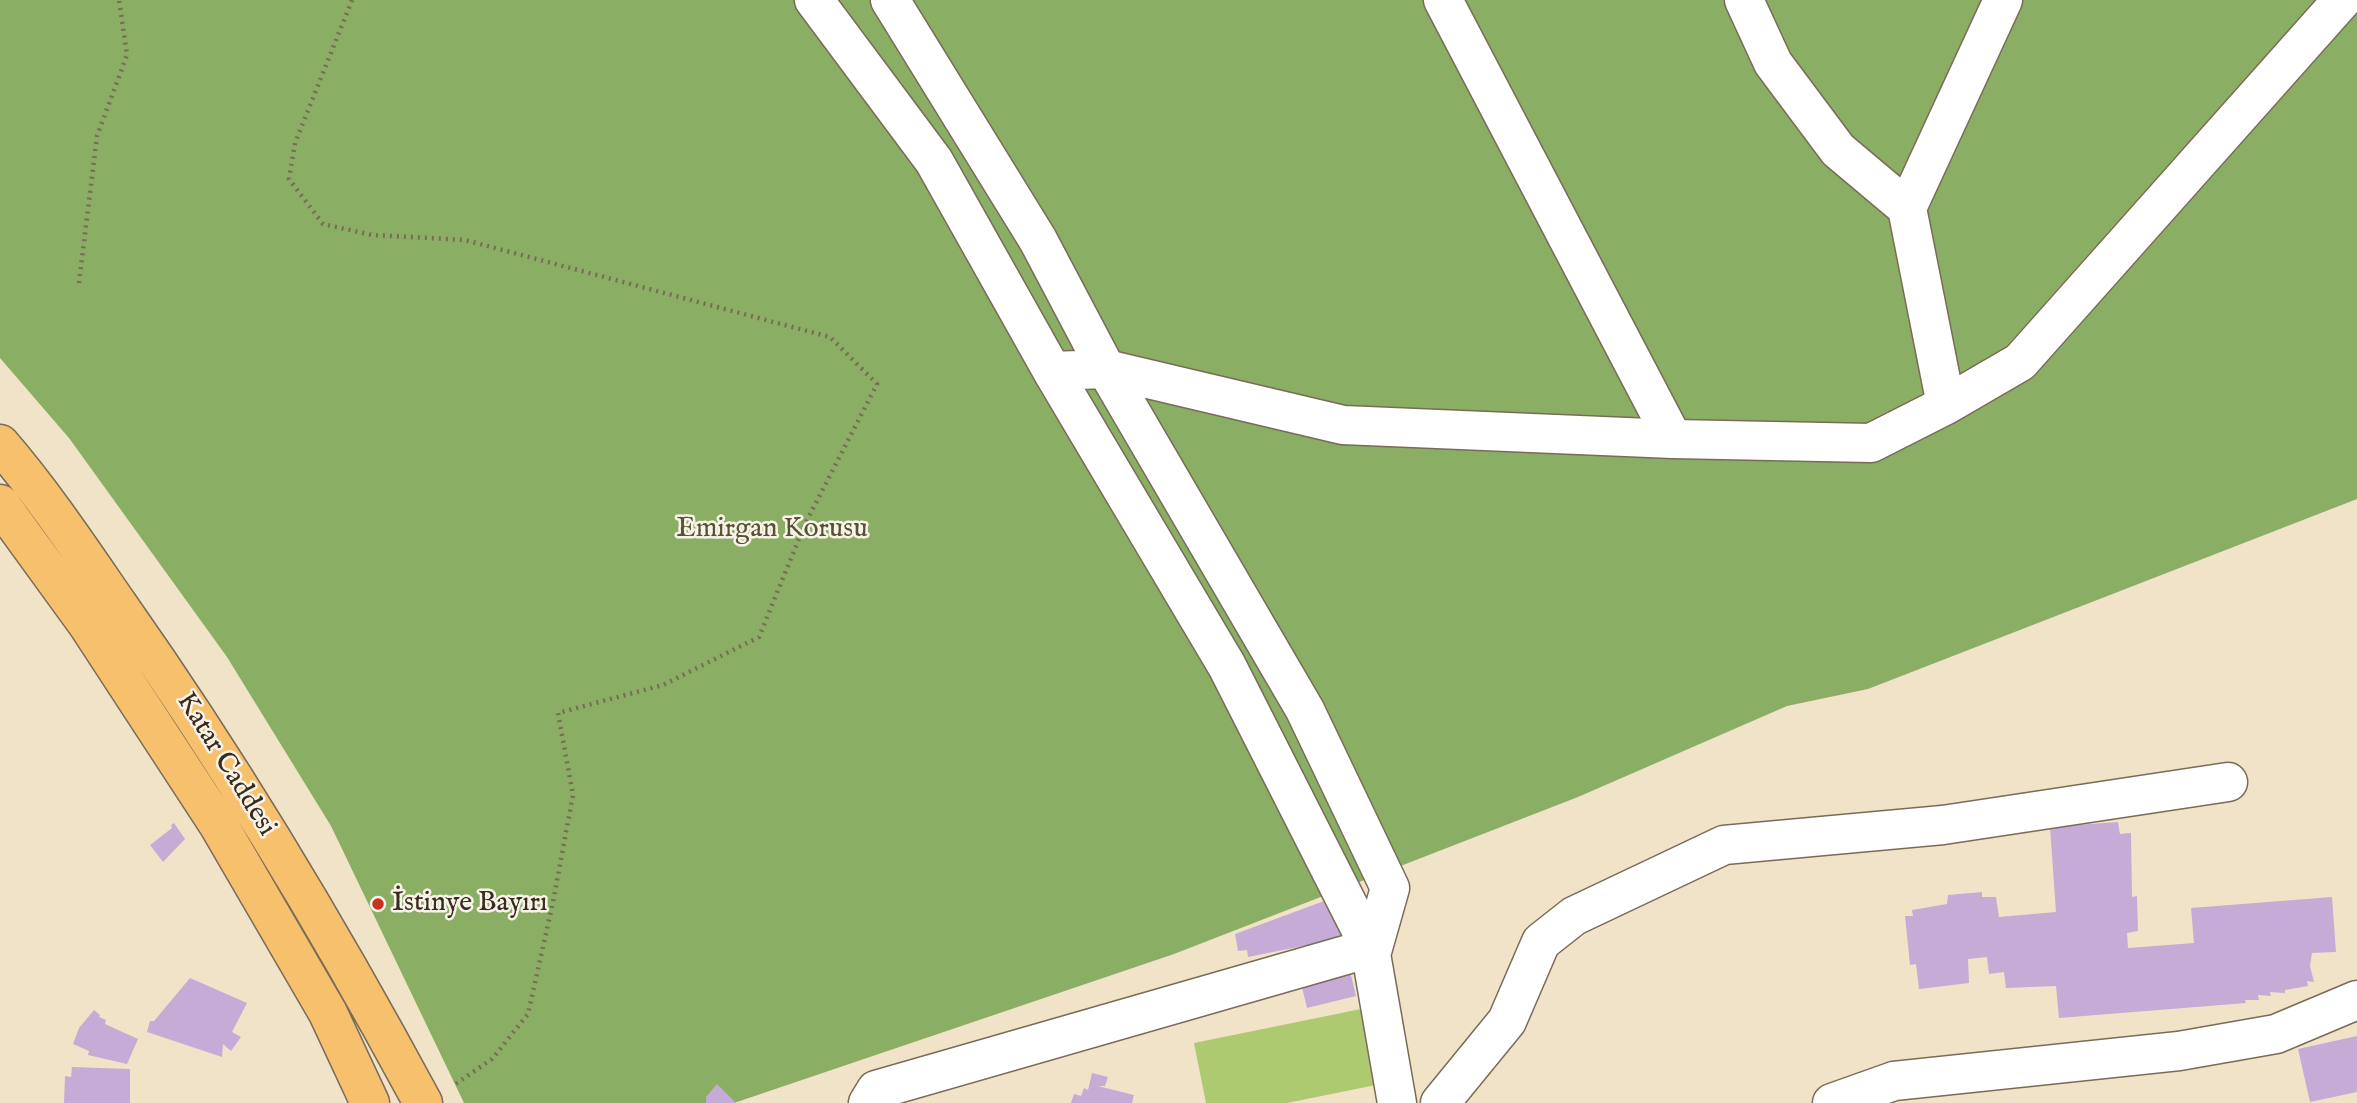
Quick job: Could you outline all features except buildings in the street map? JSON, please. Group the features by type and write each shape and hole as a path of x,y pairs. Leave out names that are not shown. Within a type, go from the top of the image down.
{"main road":[{"name":"Katar Caddesi","path":"0,444 31,480 167,673 245,794 326,929 423,1103"},
{"name":"Katar Caddesi","path":"0,504 88,625 218,824 328,1013 370,1103"}],"street":[{"path":"814,0 934,161 1052,371 1227,666 1370,951 1397,1103"},
{"path":"890,0 1038,240 1106,369 1305,710 1390,888 1370,951"},
{"path":"1443,0 1673,439"},
{"path":"1744,0 1773,63 1838,150 1908,208"},
{"path":"1947,405 1908,208 2003,0"},
{"path":"1052,371 1106,369 1343,425 1673,439 1871,443 1947,405 2020,362 2342,0"},
{"path":"1440,1103 1507,1021 1541,942 1574,916 1724,845 1942,825 2228,782"},
{"path":"868,1103 876,1090 1370,951"},
{"path":"1832,1103 1894,1081 2179,1051 2276,1034 2357,1000"}],"path":[{"path":"79,283 97,136 127,55 119,0"},
{"path":"352,0 295,143 289,179 323,224 372,235 465,240 830,337 877,384 804,524 758,637 663,685 558,713 573,795 528,1014 492,1059 423,1103"}],"green space":[{"name":"Emirgan Korusu","path":"0,0 2357,0 2357,499 1868,689 1787,706 1578,797 1174,954 734,1103 464,1103 331,826 227,657 69,438 0,358"},
{"path":"1361,1009 1376,1085 1287,1103 1206,1103 1194,1043"}],"place":[{"name":"İstinye Bayırı","path":"378,904"}]}
